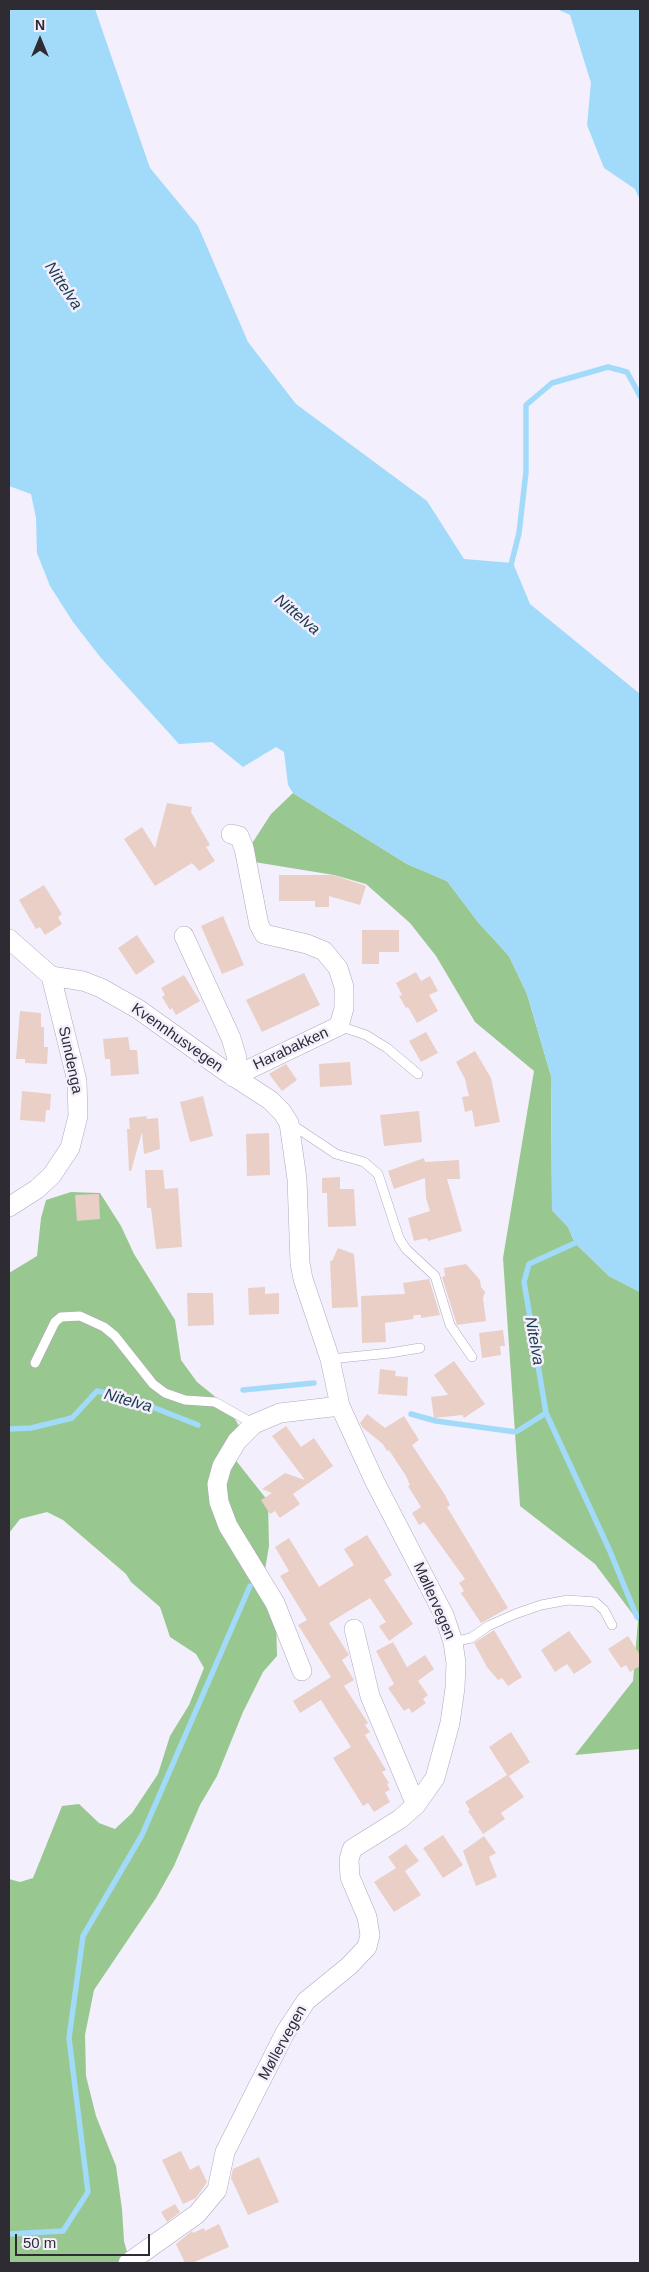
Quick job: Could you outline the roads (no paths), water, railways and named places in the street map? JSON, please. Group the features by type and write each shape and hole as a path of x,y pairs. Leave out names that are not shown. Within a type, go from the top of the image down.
{"street":[{"name":"Harabakken","path":"231,834 238,836 244,848 259,926 264,934 317,947 324,951 338,968 344,987 344,1008 340,1026 233,1076"},
{"name":"Harabakken","path":"184,936 231,1038 238,1058 233,1076"},
{"path":"9,939 51,976"},
{"name":"Kvennhusvegen","path":"51,976 83,981 101,988 138,1009 270,1100 282,1112 289,1123"},
{"name":"Sundenga","path":"9,1207 37,1190 52,1174 70,1148 78,1116 76,1081 51,976"},
{"name":"Møllervegen","path":"128,2263 197,2214 218,2190 225,2152 286,2033 306,2001 349,1966 367,1947 370,1935 367,1917 350,1877 349,1860 352,1850 400,1819 416,1805 435,1778 445,1745 455,1688 454,1642 434,1595 371,1474 340,1406 330,1358 303,1279 300,1263 297,1179 289,1123"},
{"path":"302,1671 275,1603 228,1526 219,1502 217,1484 222,1466 237,1441 254,1424 280,1413 340,1406"},
{"path":"354,1630 370,1696 416,1805"}],"lane":[{"path":"340,1026 366,1036 387,1048 418,1074"},
{"path":"289,1123 336,1154 364,1162 378,1174 399,1238 406,1249 435,1276 450,1325 472,1357"},
{"path":"35,1363 54,1322 61,1317 80,1316 104,1327 115,1336 153,1384 165,1393 185,1400 215,1402 254,1424"},
{"path":"330,1358 390,1353 420,1348"},
{"path":"454,1642 461,1642 471,1638 488,1626 515,1614 542,1605 568,1600 595,1602 604,1610 612,1625"}],"water":[{"name":"Nittelva","path":"9,9 95,9 150,168 198,226 248,342 296,404 427,501 464,559 513,563 530,604 640,694 640,1292 609,1276 575,1243 568,1227 552,1210 551,1076 527,994 509,956 478,922 447,881 407,864 293,793 288,785 284,752 276,747 243,767 212,742 179,744 101,658 73,622 50,586 37,553 36,518 31,494 9,486"},
{"path":"557,9 640,9 640,200 635,189 604,168 587,125 591,83 570,15"}],"waterway":[{"path":"510,569 519,533 526,472 526,405 552,383 608,367 627,372 640,396"},
{"name":"Nitelva","path":"411,1414 436,1421 516,1432 546,1413 524,1282 529,1264 575,1243 581,1238"},
{"name":"Nitelva","path":"243,1390 314,1383"},
{"name":"Nitelva","path":"9,1429 31,1428 72,1418 97,1391 132,1399 198,1425"},
{"path":"546,1413 609,1549 637,1617"},
{"path":"9,2234 63,2231 88,2192 69,2038 83,1936 142,1835 250,1586"}]}
